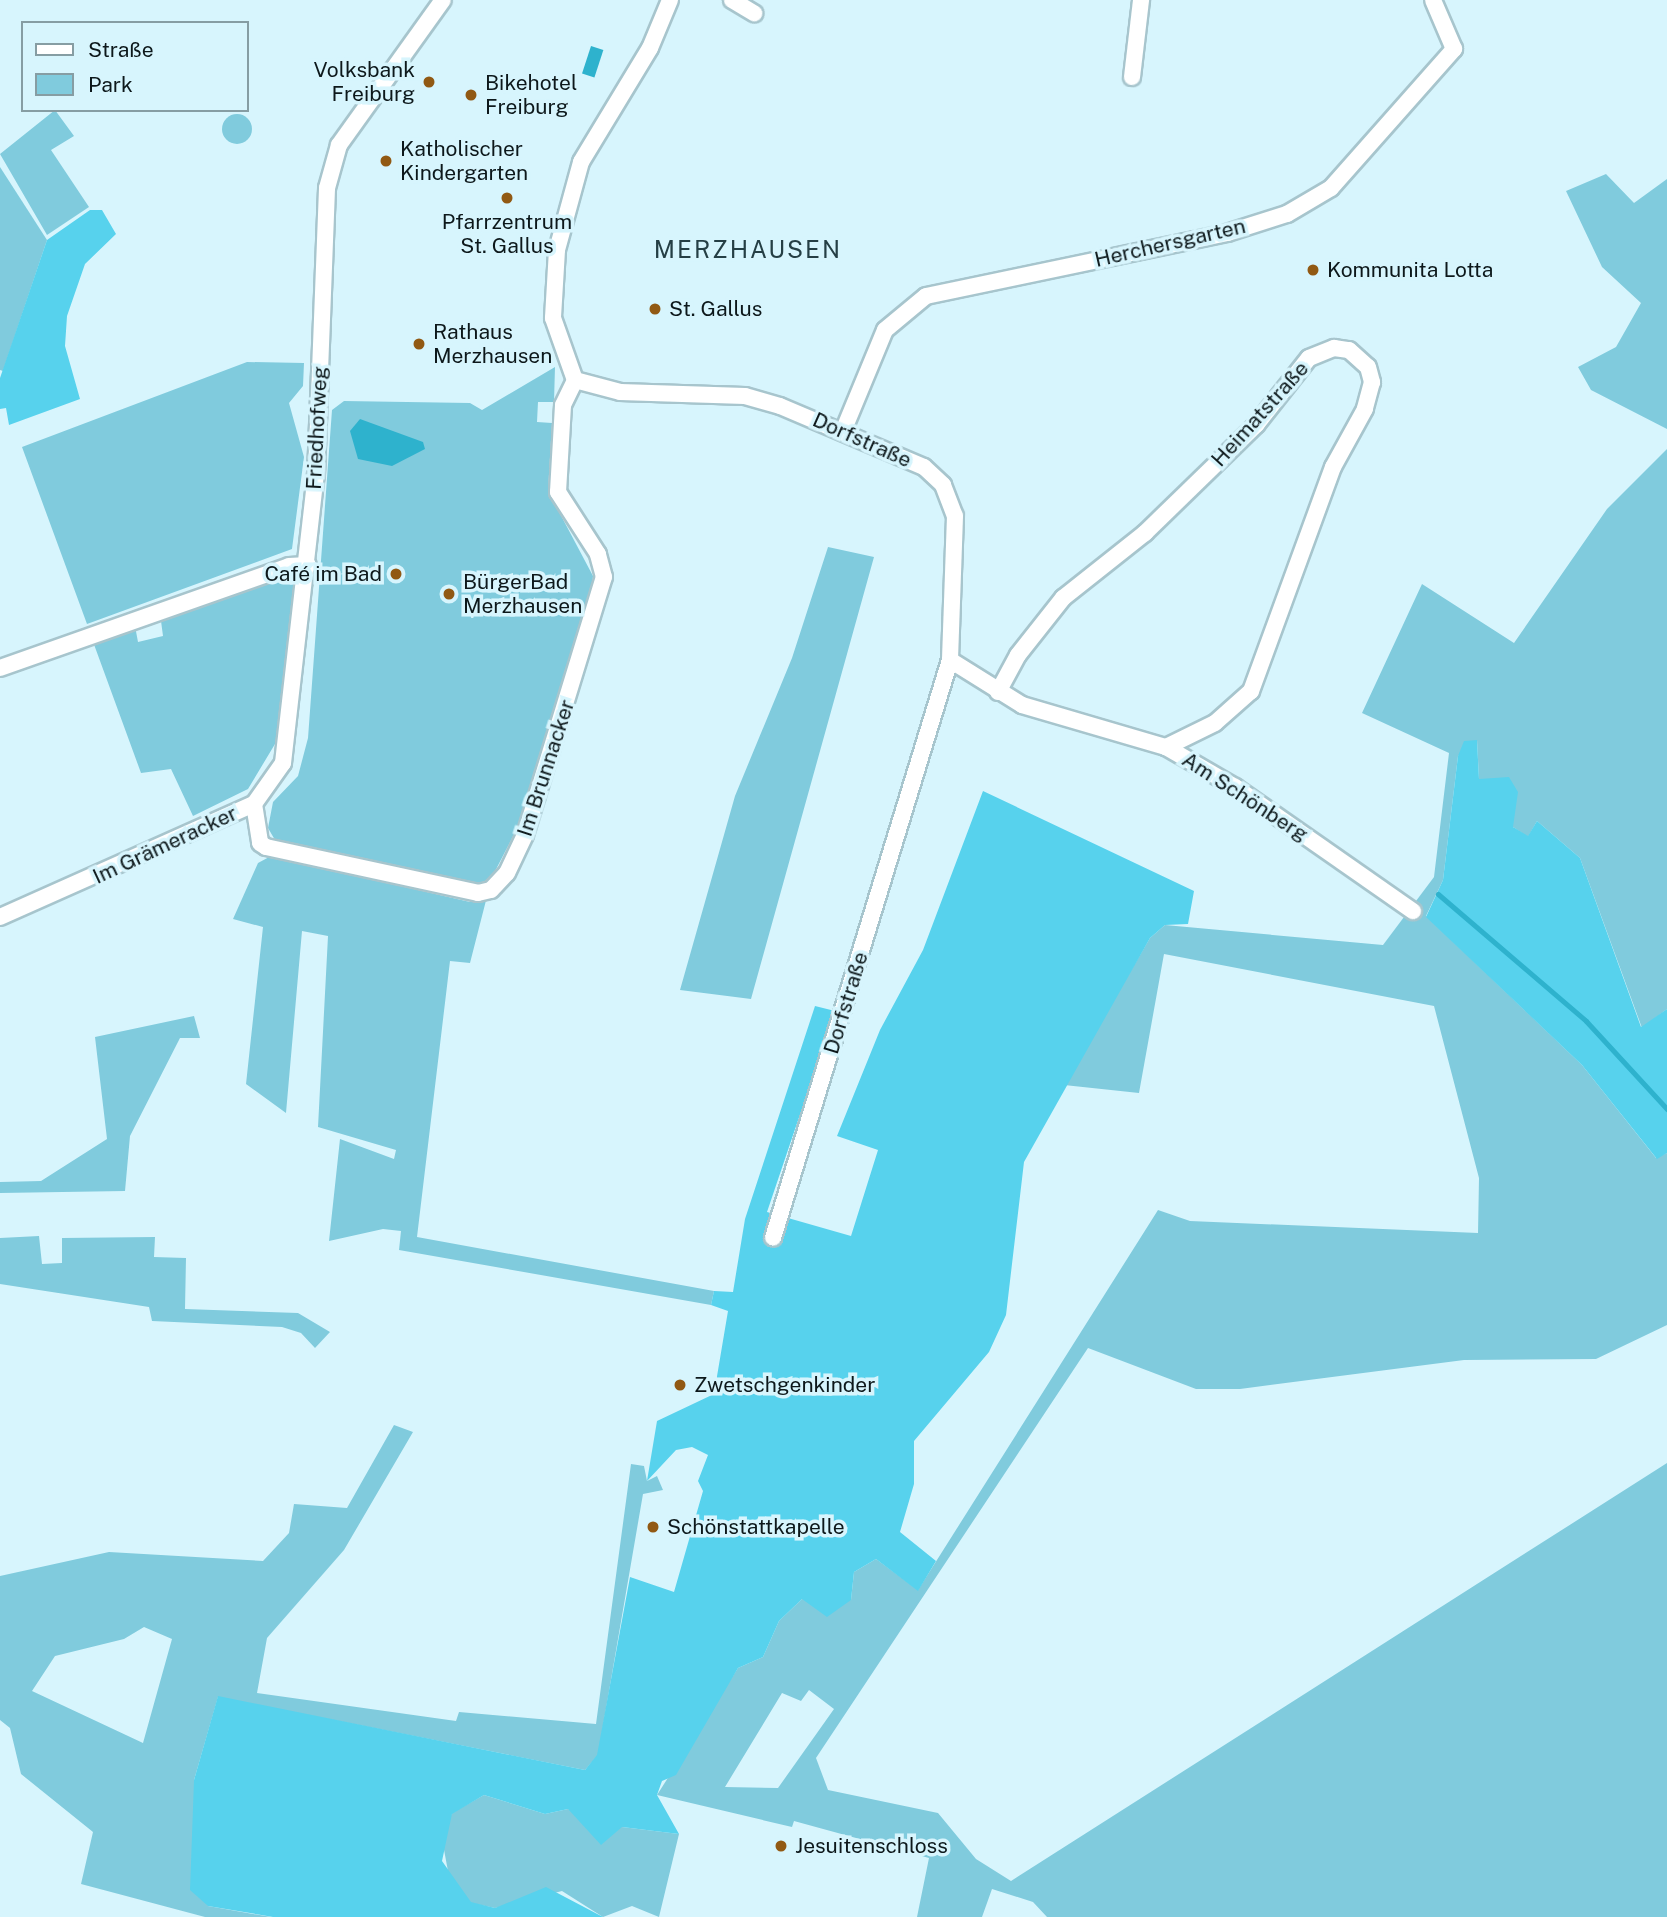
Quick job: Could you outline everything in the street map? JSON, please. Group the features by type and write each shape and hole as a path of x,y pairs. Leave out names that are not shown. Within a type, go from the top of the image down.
{"street":[{"name":"Friedhofweg","path":"308,565 327,188 339,145 443,0"},
{"path":"575,380 553,318 556,250 582,162 650,48 670,0"},
{"path":"732,0 754,13"},
{"path":"1132,77 1141,0"},
{"name":"Herchersgarten","path":"844,429 885,330 926,296 1227,233 1287,214 1331,188 1454,49 1433,0"},
{"name":"Heimatstraße","path":"998,692 1018,655 1063,598 1145,533 1256,425 1309,358 1334,348 1349,350 1368,367 1367,400 1333,467 1251,691 1216,723 1166,747"},
{"name":"Dorfstraße","path":"575,380 660,397 745,396 844,429 924,467 943,485 955,516 950,660 773,1238"},
{"name":"Im Brunnacker","path":"254,804 260,843 267,847 478,893 491,890 507,873 525,835 604,577 598,554 558,492 563,405 575,380"},
{"path":"0,668 289,566 308,565"},
{"name":"Im Grämeracker","path":"0,917 254,804 283,763 308,565"},
{"name":"Am Schönberg","path":"950,660 998,692 1166,747 1235,786 1413,911"}],"green space":[{"path":"52,112 56,112 74,136 51,150 89,207 47,235 0,154"},
{"path":"237,114 243,115 251,123 251,135 243,143 237,144 231,143 223,135 222,129 223,123 231,115"},
{"path":"0,167 47,240 3,371 0,370"},
{"path":"1606,174 1634,203 1667,179 1667,429 1591,390 1578,367 1616,347 1641,303 1602,267 1566,191"},
{"path":"247,362 304,363 303,386 289,403 304,457 292,549 87,624 22,447"},
{"path":"555,367 554,402 538,402 537,422 552,423 548,491 593,576 591,600 523,817 492,877 470,963 450,961 417,1237 714,1291 711,1305 399,1250 401,1231 383,1229 329,1241 340,1139 394,1159 396,1150 318,1127 328,936 302,931 286,1113 246,1084 263,927 233,919 258,863 271,856 470,902 474,885 275,840 268,828 273,802 298,776 308,738 332,410 344,401 470,403 482,410"},
{"path":"1667,449 1667,1009 1642,1028 1580,858 1537,821 1528,837 1513,827 1479,779 1477,740 1458,756 1443,880 1426,916 1582,1065 1656,1158 1667,1153 1667,1325 1596,1359 1464,1360 1240,1389 1196,1389 1088,1348 816,1758 828,1790 938,1813 976,1859 1011,1881 1667,1463 1667,1917 1047,1917 1033,1902 992,1889 982,1917 917,1917 929,1858 794,1821 792,1827 657,1795 738,1668 763,1657 779,1621 802,1599 851,1600 854,1572 876,1559 918,1590 1158,1210 1190,1221 1478,1233 1479,1178 1434,1006 1164,954 1139,1093 1064,1085 1150,938 1165,925 1383,945 1434,877 1449,753 1362,713 1422,584 1514,643 1607,509","holes":["809,1690 834,1709 778,1788 725,1787 782,1693 801,1701"]},
{"path":"828,547 874,557 751,999 680,990 735,796 792,658"},
{"path":"277,576 298,579 281,734 248,789 193,816 171,769 141,773 92,639 135,626 138,642 163,636 161,621"},
{"path":"194,1016 200,1038 180,1038 130,1136 125,1191 0,1193 0,1182 41,1181 107,1139 95,1037"},
{"path":"39,1236 42,1264 62,1263 62,1238 155,1237 154,1257 186,1258 185,1309 298,1313 330,1332 315,1348 301,1333 282,1327 152,1321 149,1307 0,1284 0,1238"},
{"path":"394,1425 413,1432 344,1550 267,1638 257,1693 456,1721 459,1712 596,1724 631,1464 644,1466 647,1481 657,1476 663,1490 643,1494 598,1755 585,1770 218,1697 194,1780 208,1906 271,1917 205,1917 81,1884 93,1832 21,1774 10,1728 0,1720 0,1576 109,1552 263,1561 289,1533 294,1504 347,1508","holes":["144,1627 172,1639 143,1743 32,1691 55,1656 124,1639"]},
{"path":"484,1795 545,1814 568,1809 622,1827 679,1834 659,1917 632,1906 603,1917 562,1891 495,1908 471,1903 450,1882 442,1839 452,1813"}],"shaded area":[{"path":"591,46 603,50 594,78 582,74"},
{"path":"90,210 102,210 116,234 85,264 67,316 65,346 80,399 9,425 6,408 0,409 0,378 47,240"},
{"path":"360,419 423,442 425,449 392,466 358,459 350,431"},
{"path":"1477,740 1479,779 1509,777 1518,792 1513,827 1528,836 1537,821 1580,858 1641,1027 1667,1009 1667,1153 1657,1159 1582,1065 1426,917 1443,880 1458,756 1464,741"},
{"path":"983,791 1194,891 1188,924 1165,925 1150,938 1024,1162 1006,1315 989,1352 914,1441 914,1484 900,1532 936,1561 918,1591 876,1559 854,1572 851,1600 827,1617 802,1599 779,1621 763,1657 738,1668 676,1775 662,1781 657,1795 679,1834 622,1827 601,1845 568,1809 545,1814 484,1795 452,1814 442,1861 471,1902 495,1908 546,1887 603,1917 273,1917 208,1906 190,1890 194,1780 218,1696 585,1770 597,1755 630,1577 674,1592 703,1491 698,1481 708,1455 692,1447 676,1450 647,1481 657,1421 714,1394 728,1311 711,1305 714,1291 733,1292 745,1219 815,1006 835,1011 767,1212 851,1236 878,1150 837,1136 880,1030 923,950"}],"waterway":[{"path":"1438,894 1586,1021 1667,1109"}],"place":[{"name":"Volksbank Freiburg","path":"429,82"},
{"name":"Bikehotel Freiburg","path":"471,95"},
{"name":"Katholischer Kindergarten","path":"386,161"},
{"name":"Pfarrzentrum St. Gallus","path":"507,198"},
{"name":"Kommunita Lotta","path":"1313,270"},
{"name":"St. Gallus","path":"655,309"},
{"name":"Rathaus Merzhausen","path":"419,344"},
{"name":"Café im Bad","path":"396,574"},
{"name":"BürgerBad Merzhausen","path":"449,594"},
{"name":"Zwetschgenkinder","path":"680,1385"},
{"name":"Schönstattkapelle","path":"653,1527"},
{"name":"Jesuitenschloss","path":"781,1846"}],"district":[{"name":"MERZHAUSEN","path":"748,250"}]}
